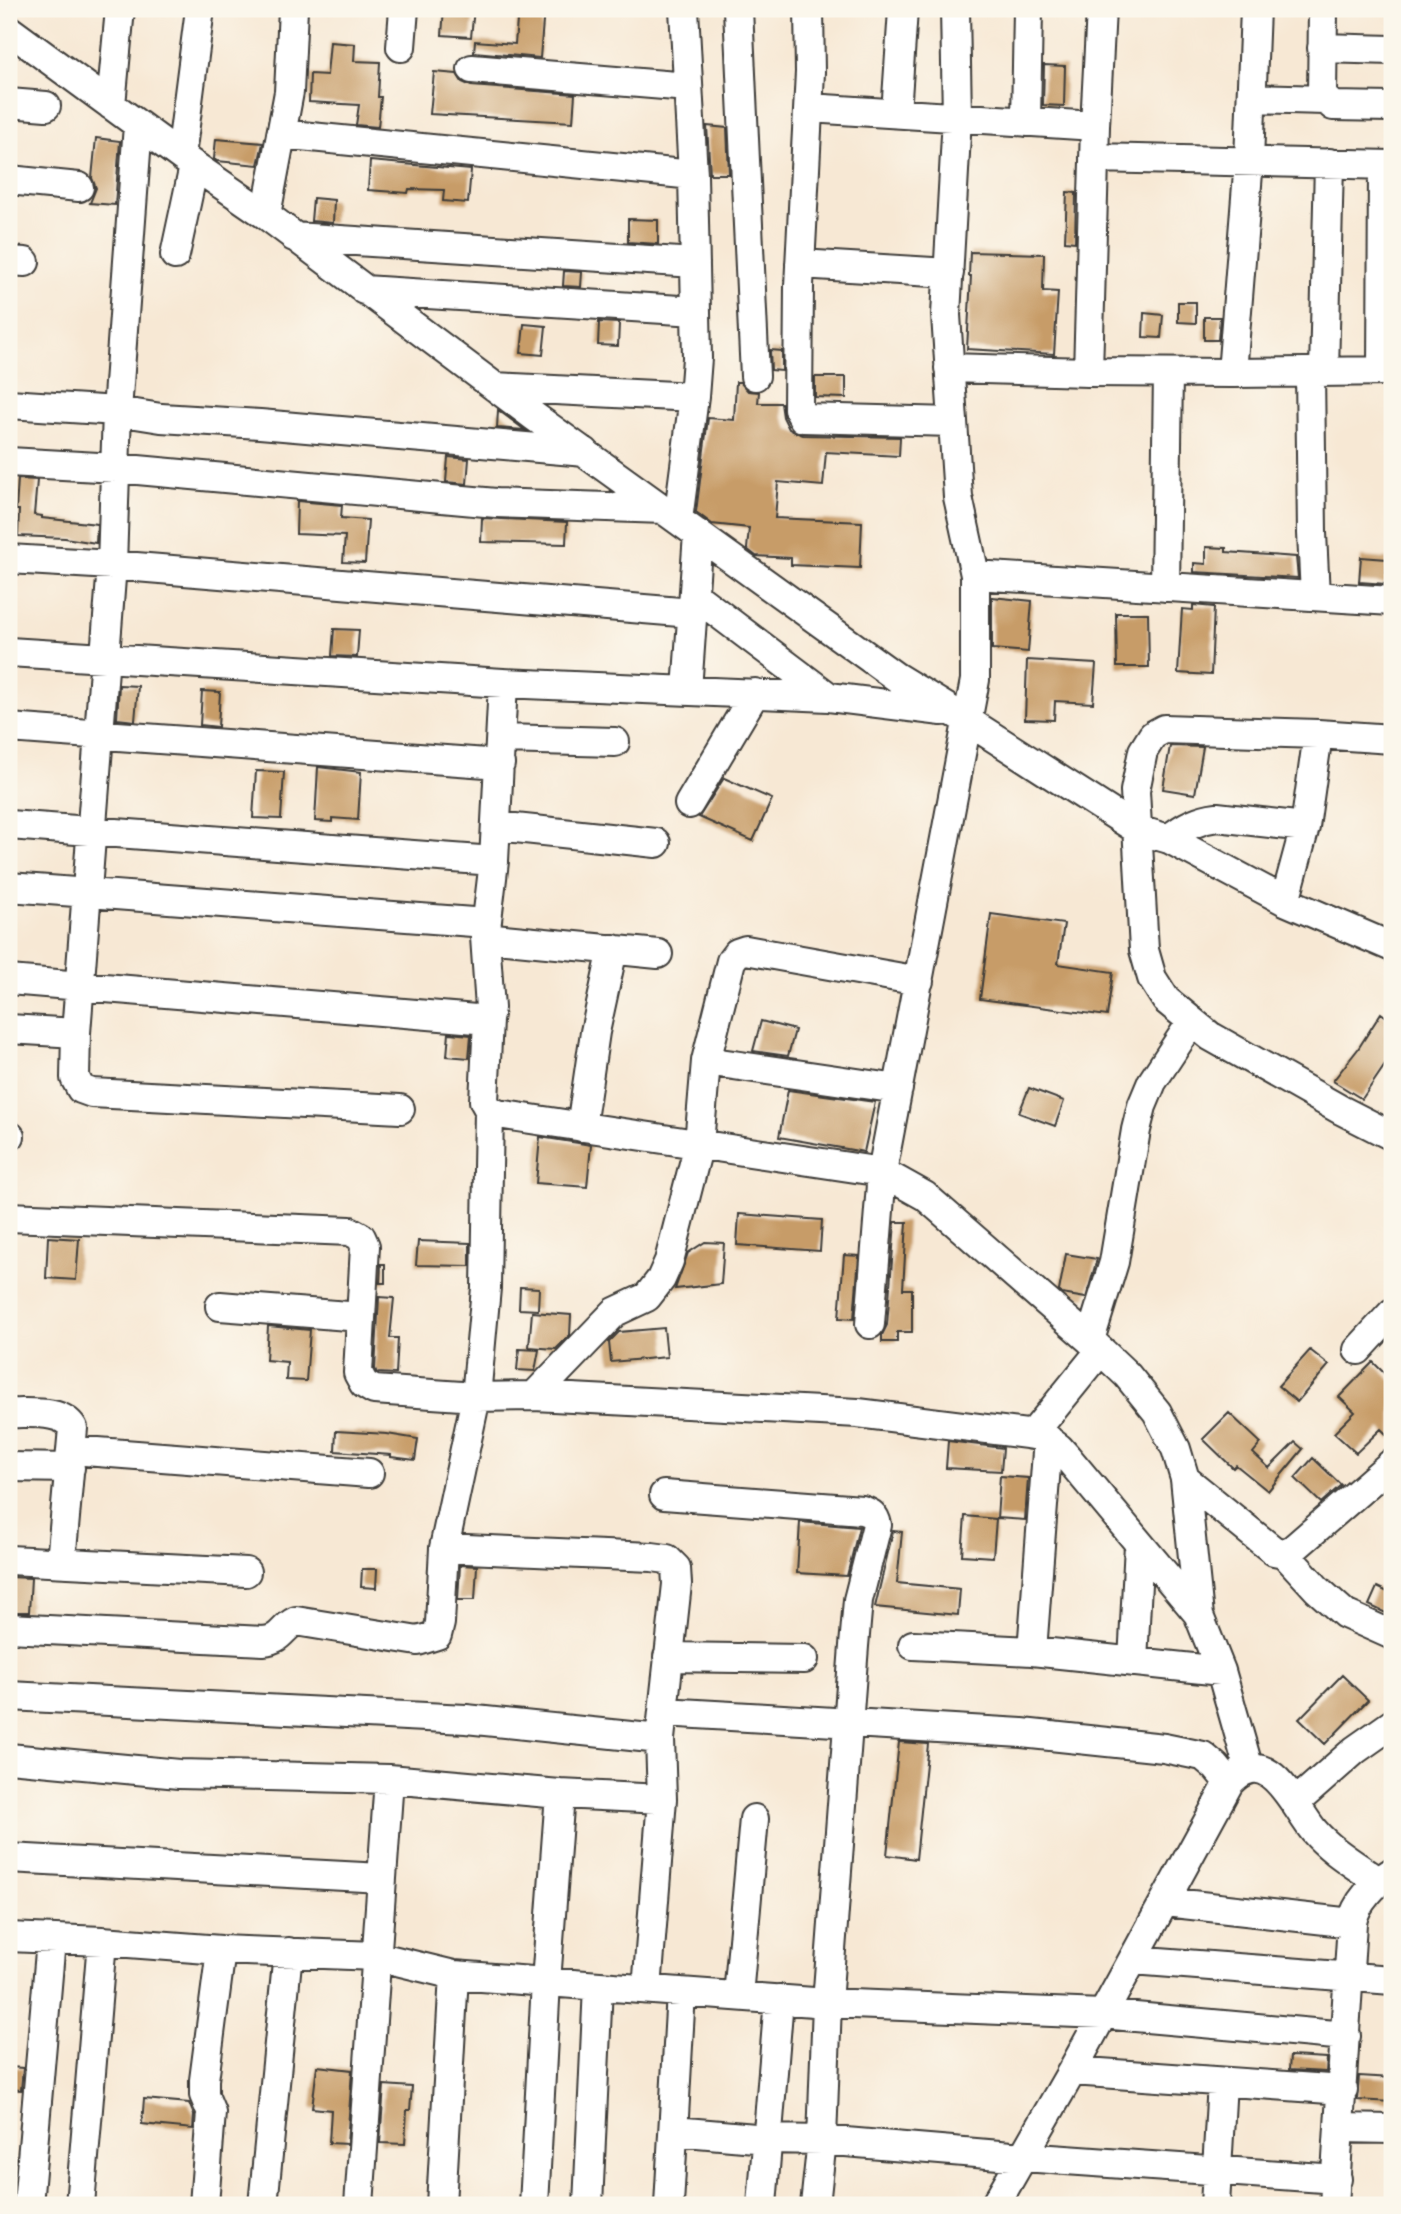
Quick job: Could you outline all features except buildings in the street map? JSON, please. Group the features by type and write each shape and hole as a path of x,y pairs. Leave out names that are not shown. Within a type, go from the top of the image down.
{"street":[{"path":"111,105 120,9"},
{"path":"175,255 187,161 200,9"},
{"path":"266,215 289,92 293,9"},
{"path":"401,47 404,9"},
{"path":"684,9 693,175 696,311 694,397 680,521 693,604 687,690"},
{"path":"738,9 755,376"},
{"path":"809,9 809,108 800,264 800,415 803,418 953,422"},
{"path":"897,113 903,9"},
{"path":"870,1324 882,1172 919,981 960,717 975,680 975,575 958,497 946,315 957,117 955,9"},
{"path":"1026,122 1028,9"},
{"path":"1088,372 1101,9"},
{"path":"1233,373 1249,160 1255,9"},
{"path":"1324,9 1322,96 1333,106 1392,107"},
{"path":"9,30 896,677 1138,830 1169,839 1285,901 1392,947"},
{"path":"1322,48 1392,50"},
{"path":"472,69 688,87"},
{"path":"1252,98 1325,100"},
{"path":"9,103 46,106"},
{"path":"809,108 1095,126"},
{"path":"138,125 117,411 112,565 76,1033 75,1079 81,1089 92,1093 400,1110"},
{"path":"281,134 693,175"},
{"path":"949,368 1168,374 1387,371 1388,165 1094,158"},
{"path":"1315,596 1317,372 1329,163"},
{"path":"9,180 79,187"},
{"path":"294,237 695,263"},
{"path":"800,264 949,272"},
{"path":"363,290 696,311"},
{"path":"1165,587 1168,374"},
{"path":"495,387 694,397"},
{"path":"9,404 585,452"},
{"path":"9,462 116,468 680,521"},
{"path":"9,559 693,604 829,696"},
{"path":"975,575 1392,601"},
{"path":"9,652 503,683 829,696 960,717"},
{"path":"9,1628 263,1641 281,1636 289,1625 296,1621 418,1641 437,1635 444,1548 476,1397 486,1288 489,1110 484,1101 490,1008 486,930 494,861 503,683"},
{"path":"689,804 755,693"},
{"path":"9,728 100,735 501,752 615,742"},
{"path":"1392,739 1164,729 1153,735 1143,751 1135,799 1147,964 1152,978 1166,1000 1210,1036 1392,1136"},
{"path":"1285,901 1306,827 1318,734"},
{"path":"1169,839 1180,830 1205,818 1306,827"},
{"path":"9,825 494,861"},
{"path":"496,826 656,843"},
{"path":"9,887 486,930 613,950 657,954"},
{"path":"581,1126 595,1032 613,950"},
{"path":"534,1396 615,1312 647,1297 661,1279 669,1261 699,1144 706,1061 731,961 737,953 746,950 919,981"},
{"path":"9,980 488,1020"},
{"path":"1032,1651 1040,1437 1095,1345 1114,1262 1142,1106 1152,1082 1191,1023"},
{"path":"9,1029 76,1033"},
{"path":"706,1061 898,1089"},
{"path":"489,1110 498,1114 882,1172 925,1196 1127,1375 1157,1412 1176,1449 1185,1479 1199,1615 1221,1671 1239,1776 995,2205"},
{"path":"9,1217 350,1231 362,1237 365,1246 358,1373 364,1384 374,1390 476,1397 534,1396 858,1413 1040,1437 1067,1457 1199,1615"},
{"path":"220,1306 361,1317"},
{"path":"1358,1350 1392,1313"},
{"path":"9,1413 60,1416 74,1428 61,1562"},
{"path":"9,1467 71,1459 369,1473"},
{"path":"1185,1479 1274,1551 1284,1553 1293,1549 1392,1463"},
{"path":"664,1495 862,1510 870,1512 877,1525 858,1600 827,2003 822,2140 816,2205"},
{"path":"1133,1662 1139,1544"},
{"path":"444,1548 667,1559 676,1568 677,1584 661,1726 662,1799 647,1989"},
{"path":"1284,1553 1317,1589 1345,1614 1392,1635"},
{"path":"9,1560 246,1572"},
{"path":"913,1645 1032,1651 1221,1671"},
{"path":"668,1657 804,1659"},
{"path":"9,1696 661,1726 849,1722 1022,1733 1186,1751 1203,1756 1216,1767 1239,1776 1263,1769 1274,1776 1296,1802 1314,1831 1338,1852 1385,1877 1353,1916 1336,2192 1217,2171 674,2131"},
{"path":"1296,1802 1355,1750 1392,1724"},
{"path":"9,1758 179,1774 389,1779 560,1794 662,1799"},
{"path":"359,2205 389,1779"},
{"path":"534,2205 546,1982 560,1794"},
{"path":"738,1996 754,1819"},
{"path":"9,1857 382,1878"},
{"path":"1165,1902 1352,1923"},
{"path":"9,1937 376,1956 454,1975 827,2003 1102,2014 1346,2036"},
{"path":"28,2205 51,1940"},
{"path":"80,2205 102,1941"},
{"path":"204,2205 211,2112 204,2095 204,2080 221,1950"},
{"path":"263,2205 288,1952"},
{"path":"1133,1960 1392,1980"},
{"path":"440,2205 454,1975"},
{"path":"588,2205 598,1986"},
{"path":"669,2205 681,1992"},
{"path":"762,2205 779,1999"},
{"path":"1072,2071 1343,2090"},
{"path":"1215,2205 1222,2081"},
{"path":"1341,2128 1392,2129"}]}
